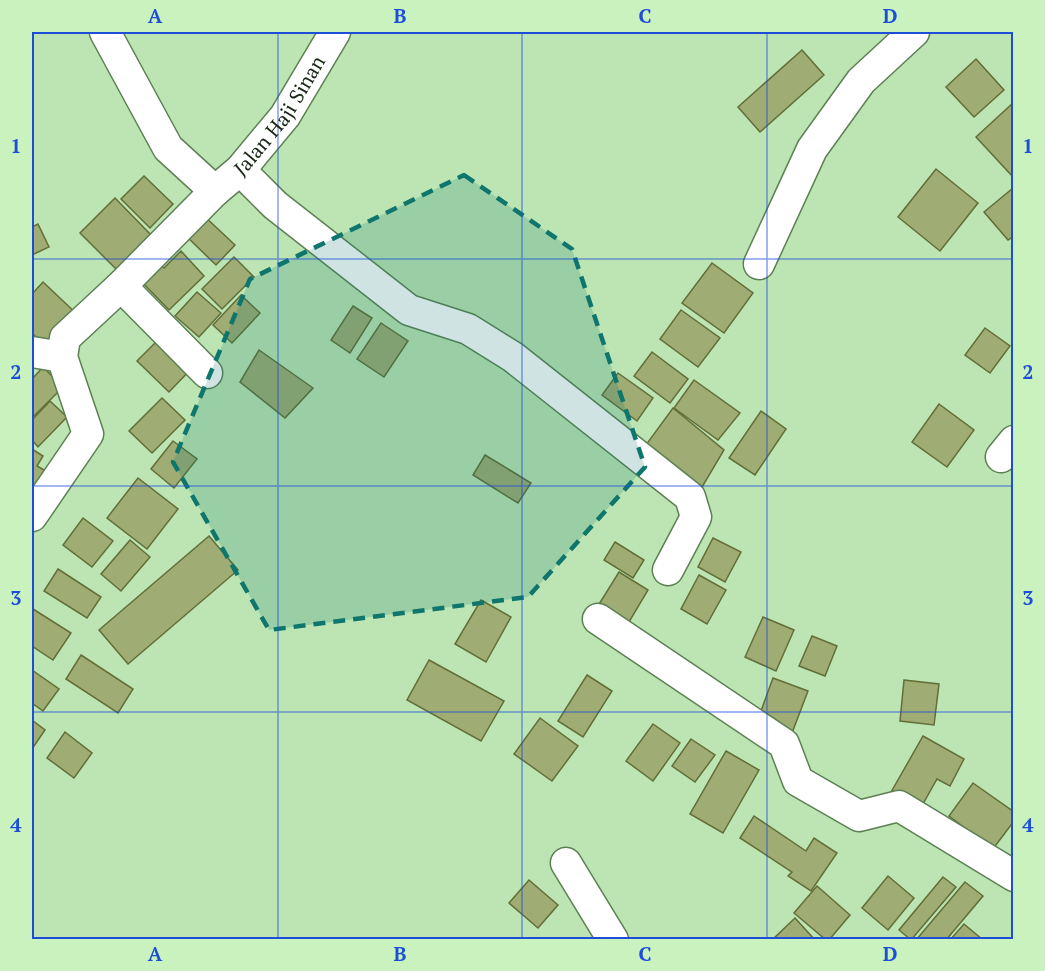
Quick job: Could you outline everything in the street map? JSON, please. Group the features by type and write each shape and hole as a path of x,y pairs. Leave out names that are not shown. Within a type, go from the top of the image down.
{"street":[{"path":"105,32 168,148 215,191"},
{"name":"Jalan Haji Sinan","path":"62,357 65,338 121,286 215,191 240,170 285,116 335,32"},
{"path":"759,264 812,148 861,81 914,32"},
{"path":"240,170 275,205 409,310 468,329 513,357 690,497 696,517 668,570"},
{"path":"121,286 207,373"},
{"path":"32,352 62,357 88,434 32,516"},
{"path":"598,619 784,744 798,781 859,816 899,806 1014,876"},
{"path":"566,863 613,939"}],"highlighted area":[{"path":"464,175 572,249 645,467 528,597 269,630 173,462 250,279"}],"building":[{"path":"802,50 824,75 760,132 738,107"},
{"path":"976,59 1004,90 974,117 946,87"},
{"path":"1014,103 1014,178 976,137"},
{"path":"936,169 978,203 940,251 898,217"},
{"path":"144,176 173,204 150,228 121,199"},
{"path":"1013,188 1014,236 1008,240 984,212"},
{"path":"115,198 152,236 117,270 80,233"},
{"path":"201,213 235,245 216,265 183,233"},
{"path":"38,224 49,247 32,255 32,227"},
{"path":"181,251 204,276 169,310 141,281 159,264 164,268"},
{"path":"234,257 254,277 222,309 202,289"},
{"path":"712,263 753,293 724,333 682,303"},
{"path":"43,282 80,317 49,350 32,333 32,294"},
{"path":"197,292 221,313 199,337 175,316"},
{"path":"241,295 260,313 232,343 213,325"},
{"path":"353,306 372,318 350,353 331,340"},
{"path":"681,310 720,338 698,367 660,339"},
{"path":"381,323 408,341 384,377 357,359"},
{"path":"985,328 1010,346 990,373 965,355"},
{"path":"163,335 194,366 169,392 137,361"},
{"path":"259,350 313,388 285,418 240,382"},
{"path":"652,352 688,379 670,403 634,376"},
{"path":"43,367 63,387 32,418 32,379"},
{"path":"618,373 653,398 637,421 602,395"},
{"path":"694,380 740,413 718,440 674,408"},
{"path":"162,398 185,420 152,453 129,431"},
{"path":"50,401 67,417 38,447 32,440 32,420"},
{"path":"939,404 974,430 947,467 912,442"},
{"path":"673,408 724,450 698,494 640,453"},
{"path":"761,411 786,429 755,475 729,458"},
{"path":"173,441 197,459 174,488 151,469"},
{"path":"32,449 43,456 37,466 46,471 35,487 32,485"},
{"path":"485,455 531,483 518,503 473,475"},
{"path":"138,478 178,509 147,549 107,518"},
{"path":"83,518 113,541 92,567 63,545"},
{"path":"209,536 238,570 128,664 99,630"},
{"path":"713,538 741,552 725,582 698,567"},
{"path":"130,540 150,557 121,591 101,574"},
{"path":"615,542 644,560 633,578 604,560"},
{"path":"58,569 101,597 87,618 44,591"},
{"path":"619,572 648,590 626,627 596,609"},
{"path":"699,575 726,590 707,624 681,609"},
{"path":"481,600 511,617 486,662 455,644"},
{"path":"33,609 71,633 53,660 32,646"},
{"path":"763,617 794,630 776,671 745,657"},
{"path":"812,636 837,646 825,676 799,666"},
{"path":"81,655 133,689 118,713 66,679"},
{"path":"429,660 504,701 481,741 407,700"},
{"path":"32,670 59,689 43,711 32,703"},
{"path":"587,675 612,691 583,737 558,721"},
{"path":"773,678 808,691 792,733 758,719"},
{"path":"904,680 939,684 934,725 900,721"},
{"path":"540,718 578,746 552,781 514,754"},
{"path":"32,720 45,730 32,749"},
{"path":"653,724 680,743 653,781 626,761"},
{"path":"65,732 92,753 74,778 47,758"},
{"path":"923,736 964,759 950,786 937,779 919,811 890,794"},
{"path":"691,739 715,755 695,782 672,766"},
{"path":"726,751 759,770 723,833 690,814"},
{"path":"973,783 1014,812 1014,821 993,849 949,816"},
{"path":"754,816 806,851 814,838 837,853 811,891 788,876 792,872 740,838"},
{"path":"888,876 914,898 888,930 862,908"},
{"path":"943,877 956,887 911,940 899,930"},
{"path":"529,880 558,905 538,928 509,903"},
{"path":"965,882 983,896 946,940 916,940"},
{"path":"817,886 850,915 829,940 826,940 794,913"},
{"path":"795,918 815,940 772,940"},
{"path":"964,924 983,940 950,940"}]}
